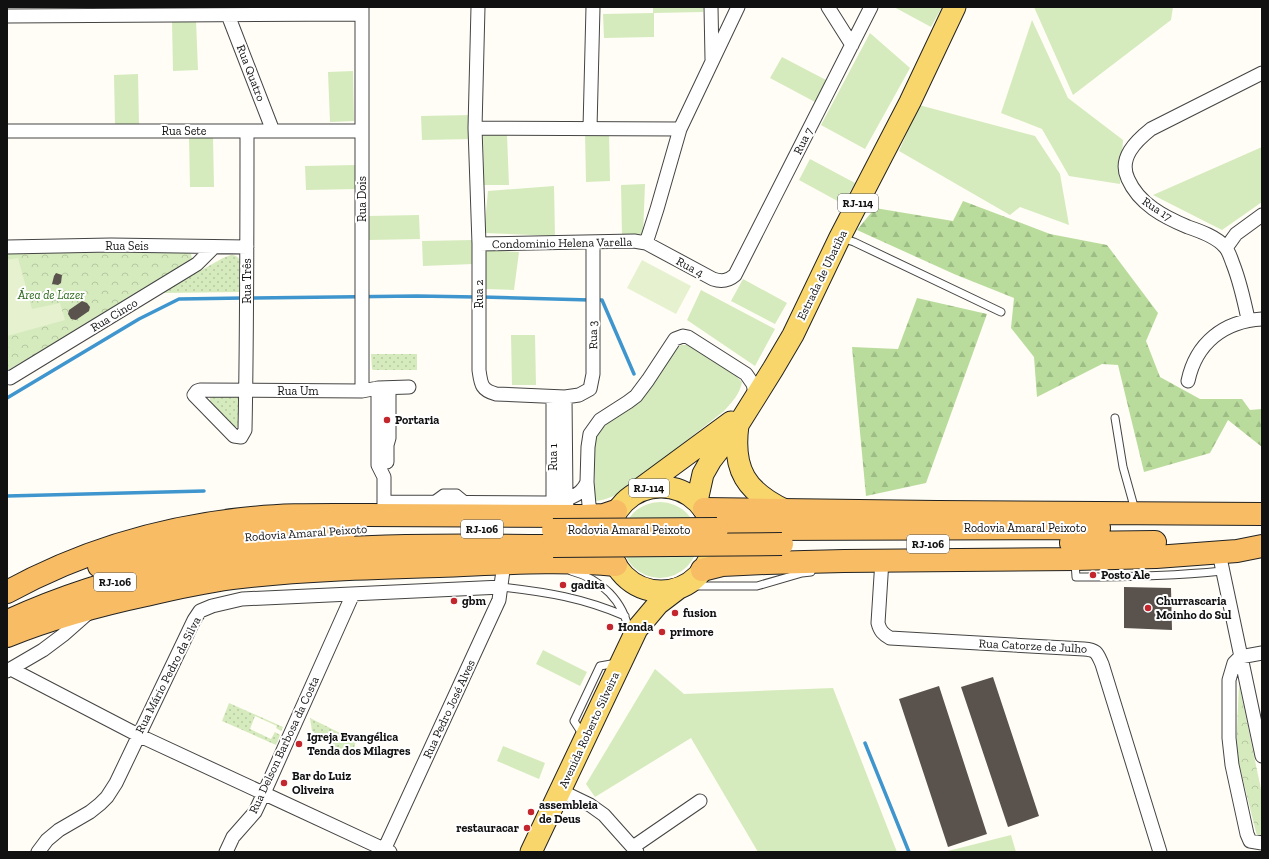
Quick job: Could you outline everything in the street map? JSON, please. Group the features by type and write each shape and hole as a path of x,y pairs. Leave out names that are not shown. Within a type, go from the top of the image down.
{"highway":[{"path":"700,505 784,528 1135,512 1262,514"},
{"path":"7,636 58,618 93,608 188,585 232,578 347,569 504,563 550,531 569,508 594,516 604,515 616,511"},
{"path":"7,592 63,564 154,534 241,519 384,509 477,509 550,531 616,565"},
{"name":"Rodovia Amaral Peixoto","path":"7,602 85,570 119,560 178,546 226,538 279,533 364,529 550,531 784,528 1174,527 1262,523"},
{"name":"Rodovia Amaral Peixoto","path":"784,528 1104,543 1262,539"},
{"name":"Rodovia Amaral Peixoto","path":"7,622 62,599 123,579 180,566 228,558 339,548 404,545 550,531"},
{"path":"702,570 722,565 738,564 830,567 882,560 1156,557 1221,562 1237,551 1262,546"}],"main road":[{"name":"Estrada de Ubatiba","path":"700,505 703,474 718,449 747,411 793,335 840,237 910,102 955,7"},
{"name":"Estrada de Ubatiba","path":"632,495 747,411"},
{"path":"747,411 737,450 740,464 750,486 762,498 784,528"},
{"name":"RJ-114","path":"666,487 680,490 700,505 712,527 713,540 710,554 702,570 689,582 681,586 662,591 653,590 639,586 631,581 616,565 610,551 608,540 612,520 616,511 632,495 641,490 666,487"},
{"name":"Avenida Roberto Silveira","path":"531,852 585,739 640,614 639,601 631,581"},
{"name":"Avenida Roberto Silveira","path":"628,639 658,604 681,586"}],"street":[{"path":"478,7 475,128 680,129"},
{"path":"590,128 593,7"},
{"path":"711,7 712,63"},
{"path":"646,243 680,129 738,7 733,7"},
{"path":"828,7 852,45"},
{"path":"858,7 865,20"},
{"name":"Rua 7","path":"735,275 871,7"},
{"path":"9,14 228,15 362,11"},
{"name":"Rua Dois","path":"362,11 362,392"},
{"name":"Rua Quatro","path":"228,15 273,131"},
{"name":"Rua 17","path":"1226,248 1218,241 1201,232 1158,212 1140,199 1132,189 1126,177 1124,166 1131,149 1139,138 1151,128 1262,73"},
{"name":"Rua 2","path":"475,128 479,244 480,381 484,389 488,392 496,394 559,397"},
{"name":"Rua Sete","path":"7,131 362,131"},
{"name":"Rua Três","path":"245,430 248,132"},
{"path":"1248,320 1240,284 1226,248 1236,234 1262,215"},
{"name":"Condominio Helena Varella","path":"479,244 634,241 646,243"},
{"name":"Rua 3","path":"559,397 579,395 590,389 592,382 593,242"},
{"name":"Rua 4","path":"646,243 713,280 729,280 735,275"},
{"name":"Rua Seis","path":"7,247 247,247"},
{"name":"Rua Cinco","path":"8,378 197,264 214,247"},
{"path":"1188,381 1190,371 1195,360 1213,336 1233,324 1248,320 1262,319"},
{"path":"594,516 589,506 587,482 588,442 592,430 600,420 636,396 672,342 678,337 688,337 694,340 746,374 753,384 747,411"},
{"name":"Rua Um","path":"245,430 241,437 234,436 196,399 194,395 200,390 362,392 384,388 408,387"},
{"path":"384,388 389,438 386,447 387,473 384,509"},
{"path":"384,388 378,465 387,473"},
{"name":"Rua 1","path":"559,397 569,508"},
{"name":"Rua 1","path":"550,531 559,397"},
{"path":"569,508 587,482"},
{"name":"Rua Catorze de Julho","path":"882,560 878,623 884,635 890,638 1084,649 1092,650 1097,654 1102,664 1160,852"},
{"path":"1221,562 1262,756"},
{"name":"Rua Pedro José Alves","path":"386,851 499,600 502,587 504,563"},
{"path":"353,594 502,587"},
{"name":"Rua Mário Pedro da Silva","path":"38,852 47,840 59,830 90,812 107,797 116,783 194,620 200,611 212,606 242,599 353,594"},
{"name":"Rua Delson Barbosa da Costa","path":"226,852 233,837 255,812 353,594"},
{"path":"9,670 43,650 58,639 93,608"},
{"path":"1262,653 1240,657 1234,663 1229,680 1229,738 1232,765 1247,834 1250,841 1262,843"},
{"path":"9,670 138,735 386,851"},
{"path":"561,791 590,805 604,815 635,849 700,801"}],"lane":[{"path":"840,237 854,242 1001,312"},
{"path":"1115,418 1123,467 1135,512"},
{"path":"550,531 574,571 598,583 607,589 613,596 620,606 628,639"},
{"path":"681,586 757,586 802,573 830,567"},
{"path":"502,587 544,592 577,599 628,639"}],"green space":[{"path":"653,7 703,7 703,12 654,13 654,37 604,38 603,14 653,13"},
{"path":"894,7 942,7 931,27"},
{"path":"1034,7 1173,7 1171,20 1073,95"},
{"path":"196,20 198,70 173,71 172,21"},
{"path":"1032,20 1068,98 1123,140 1120,184 1069,176 1042,129 1001,113"},
{"path":"870,33 910,68 865,149 821,125"},
{"path":"782,57 826,80 815,102 770,78"},
{"path":"353,71 354,121 330,122 328,72"},
{"path":"138,74 139,124 115,125 114,75"},
{"path":"919,105 1035,136 1060,174 1069,225 1020,207 1010,215 899,151"},
{"path":"472,115 472,139 422,140 421,116"},
{"path":"609,131 610,181 586,182 585,132"},
{"path":"483,135 507,135 509,185 484,185"},
{"path":"189,137 213,137 214,187 190,187"},
{"path":"1262,147 1262,202 1222,230 1153,195"},
{"path":"810,159 855,183 843,204 799,180"},
{"path":"356,165 356,189 306,190 305,166"},
{"path":"645,184 643,234 622,235 621,185"},
{"path":"554,186 555,236 484,233 488,191"},
{"path":"963,201 1050,234 1107,245 1158,313 1146,341 1160,377 1200,399 1242,399 1250,410 1262,409 1262,447 1228,420 1210,453 1144,472 1118,365 1102,364 1037,397 1034,357 1011,328 1014,298 954,274 857,230 875,208 953,221"},
{"path":"419,215 420,239 369,240 369,216"},
{"path":"473,240 473,264 423,266 422,241"},
{"path":"483,250 519,252 514,290 485,289"},
{"name":"Área de Lazer","path":"7,252 188,253 191,254 192,259 107,312 10,369 7,369"},
{"path":"231,255 237,257 240,262 239,292 161,293 223,258"},
{"path":"18,258 32,309 60,303 65,320 7,336 7,260"},
{"path":"642,260 691,286 676,314 627,288"},
{"path":"743,279 787,303 775,324 731,301"},
{"path":"701,290 775,329 755,366 687,320"},
{"path":"917,298 987,314 926,483 866,496 852,347 898,349"},
{"path":"511,335 535,335 536,385 512,385"},
{"path":"681,345 688,345 736,376 742,382 738,394 724,411 626,488 612,497 595,501 594,445 599,429 622,411 639,403 674,351"},
{"path":"371,354 417,354 417,370 373,370"},
{"path":"213,395 238,397 240,399 240,427 236,427 227,422 219,414 210,401 210,397"},
{"path":"660,502 675,505 687,513 695,525 698,540 695,555 687,567 675,575 660,578 645,575 633,567 625,555 622,540 625,525 633,513 645,505"},
{"path":"543,650 587,672 580,686 536,664"},
{"path":"655,669 684,694 833,688 897,852 758,852 691,738 595,797 586,784"},
{"path":"1239,684 1262,794 1262,836 1257,836 1236,752"},
{"path":"229,703 283,727 281,731 276,728 277,726 255,716 250,729 271,739 275,732 280,735 276,745 222,721"},
{"path":"310,718 356,741 351,758 312,731"},
{"path":"503,746 545,763 539,779 497,761"},
{"path":"1011,835 1016,852 944,852"}],"building":[{"path":"56,273 62,275 61,283 58,285 52,284"},
{"path":"82,301 87,303 90,307 89,311 76,320 71,319 68,314 69,310"},
{"name":"Churrascaria Moinho do Sul","path":"1124,587 1171,588 1172,630 1124,628"},
{"path":"993,677 1039,816 1008,827 961,687"},
{"path":"939,686 987,834 948,847 899,699"}],"waterway":[{"path":"250,298 417,296 476,297"},
{"path":"482,297 590,300"},
{"path":"7,398 139,319 179,299 244,298"},
{"path":"596,300 602,300 634,374"},
{"path":"7,496 204,491"},
{"path":"865,743 909,852"}],"place":[{"name":"Portaria","path":"387,420"},
{"name":"Posto Ale","path":"1093,575"},
{"name":"gadita","path":"563,585"},
{"name":"gbm","path":"454,601"},
{"name":"Churrascaria Moinho do Sul","path":"1148,608"},
{"name":"fusion","path":"675,613"},
{"name":"Honda","path":"610,627"},
{"name":"primore","path":"662,632"},
{"name":"Igreja Evangélica Tenda dos Milagres","path":"299,744"},
{"name":"Bar do Luiz Oliveira","path":"284,783"},
{"name":"assembleia de Deus","path":"531,812"},
{"name":"restauracar","path":"527,828"}]}
